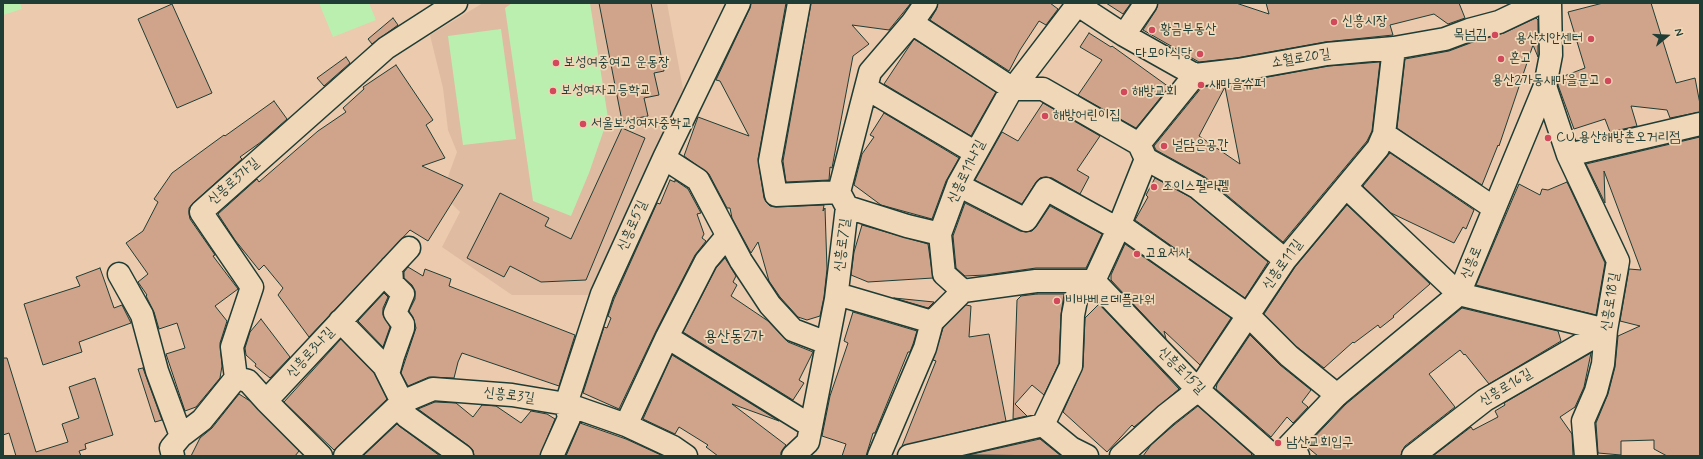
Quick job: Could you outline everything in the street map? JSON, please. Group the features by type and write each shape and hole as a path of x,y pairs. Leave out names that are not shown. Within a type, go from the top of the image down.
{"street":[{"name":"신흥로3가길","path":"236,378 232,347 252,287 201,212 386,48 456,3"},
{"name":"신흥로5길","path":"552,456 569,418 566,404 602,294 664,158 739,3"},
{"path":"799,3 770,161 776,195 843,200 907,226 940,234"},
{"name":"신흥로7길","path":"808,445 837,294 843,200 870,72 912,23 926,3"},
{"path":"1124,34 1146,3"},
{"name":"소월로20길","path":"1195,75 1238,70 1326,54 1394,48 1445,39 1499,22 1539,3"},
{"name":"신흥로","path":"1279,456 1337,395 1458,294 1544,86 1551,55 1550,3"},
{"path":"1043,425 1072,366 1073,315 1077,295 1094,281 1119,227 1143,152 1195,75 1076,4"},
{"name":"신흥로11나길","path":"963,292 944,274 940,234 958,185 1000,108 1076,4"},
{"path":"912,23 1013,89 1043,89 1143,152 1198,187 1285,260"},
{"name":"신흥로11길","path":"1121,456 1166,415 1198,390 1285,260 1378,148 1384,134 1394,48"},
{"name":"신흥로18길","path":"1544,86 1568,155 1618,261 1606,330 1603,364 1596,391 1583,421 1586,456"},
{"path":"866,88 976,153"},
{"path":"1568,155 1700,124"},
{"path":"1384,134 1494,208"},
{"path":"664,158 698,180 741,261 770,305 793,330 828,343"},
{"path":"958,185 1026,220 1046,189 1119,227 1248,315 1289,356 1337,395"},
{"path":"1346,186 1458,294 1606,330"},
{"path":"626,425 667,337 706,261 727,236"},
{"name":"신흥로3나길","path":"266,401 409,248"},
{"path":"388,374 403,328 403,324 395,313 403,294 392,283 391,267"},
{"path":"119,274 142,315 157,371 181,436"},
{"path":"879,456 925,348 932,322 963,292 1036,281 1094,281"},
{"name":"신흥로15길","path":"1094,281 1198,390 1273,456"},
{"path":"837,294 932,322"},
{"path":"340,321 384,366 402,402 406,416 462,456"},
{"name":"신흥로16길","path":"1413,456 1485,400 1606,330"},
{"path":"667,337 808,445"},
{"path":"174,456 171,448 181,436 202,420 236,378 248,381 321,456"},
{"name":"신흥로3길","path":"345,456 402,402 433,390 512,395 566,404 626,425 673,447 686,456"},
{"path":"909,456 1043,425"},
{"path":"1043,425 1071,448 1087,456"},
{"path":"1289,456 1295,454 1298,456"}],"shaded area":[{"path":"483,3 667,3 683,89 602,286 596,295 512,295 442,247 460,212 443,195 457,152 448,130 443,88 430,35"}],"green space":[{"path":"3,3 20,3 22,9 3,15"},
{"path":"319,3 369,3 376,20 333,37"},
{"name":"보성여중여고 운동장","path":"512,3 590,3 608,118 589,173 571,216 533,201 505,8"},
{"path":"501,29 516,139 463,145 448,36"}],"building":[{"path":"599,3 651,3 664,71 654,73 659,95 644,98 648,116 622,121"},
{"path":"751,3 786,3 758,159 764,198 770,206 776,207 824,205 823,211 825,208 827,269 824,297 820,316 807,320 798,317 780,297 769,281 758,242 751,253 732,218 730,208 727,208 709,174 684,156 698,117 749,136 720,81 716,80"},
{"path":"811,3 911,3 889,30 852,25 869,44 853,56 832,168 830,167 829,180 786,182 783,161"},
{"path":"938,3 1050,3 1058,9 1046,25 1039,21 1020,50 1009,71 930,20"},
{"path":"1106,3 1131,3 1123,14"},
{"name":"신흥시장","path":"1158,3 1236,3 1269,14 1266,3 1459,3 1465,18 1448,24 1434,14 1390,25 1393,35 1325,42 1236,58 1199,62 1143,30 1156,10"},
{"path":"1603,3 1651,3 1676,83 1695,78 1700,112 1670,118 1667,110 1631,106 1637,126 1610,132 1605,119 1574,129 1558,85 1559,78 1585,68 1568,12"},
{"path":"172,4 212,93 177,108 138,19"},
{"path":"393,18 398,25 372,44 368,39"},
{"path":"1536,18 1538,20 1538,57 1533,45 1499,146 1498,145 1482,185 1397,128 1405,59 1449,51 1504,33"},
{"name":"해방교회","path":"1089,33 1111,47 1112,46 1169,87 1136,128 1078,95 1102,60 1080,47"},
{"path":"914,39 996,92 971,136 884,84"},
{"path":"346,57 350,63 324,86 317,78"},
{"path":"1380,62 1372,131 1367,141 1283,242 1205,177 1156,150 1154,146 1202,87 1240,82 1329,66","holes":["1225,87 1240,164 1199,136"]},
{"path":"396,65 433,120 426,125 445,158 422,166 463,185 428,241 410,230 309,337 278,295 283,288 264,265 259,270 235,240 218,214 257,179 259,182 318,131 346,112 343,108 364,89 363,87"},
{"path":"274,101 287,119 261,142 240,157 242,159 189,208 190,219 215,255 213,256 238,289 215,306 227,321 220,343 222,366 220,378 196,407 185,411 166,354 185,348 177,323 159,329 154,312 146,296 147,295 138,282 148,274 126,243 143,231 158,202 154,199 172,173"},
{"path":"1043,103 1100,136 1077,170 1089,177 1080,194 1052,178 1040,178 1022,204 975,180 1002,132 1018,141"},
{"path":"884,113 959,158 946,181 932,219 881,205 854,185 862,154 874,137 870,135"},
{"path":"622,128 645,138 586,280 541,282 510,266 504,277 467,258 500,193 549,218 545,226 571,239"},
{"path":"1700,137 1700,456 1667,456 1654,449 1654,440 1621,441 1621,455 1598,453 1596,423 1608,394 1615,367 1618,336 1640,326 1620,321 1629,269 1641,270 1604,171 1605,203 1586,164"},
{"path":"1390,153 1474,210 1466,229 1463,227 1454,243 1391,213 1363,186"},
{"path":"1155,178 1190,197 1268,262 1245,298 1135,220 1148,197 1146,195"},
{"path":"670,180 675,182 675,180 688,189 701,213 697,214 704,234 702,238 706,241 695,255 656,331 619,409 583,393 604,327 607,328 611,318 608,316 614,299 657,203 660,204"},
{"path":"1567,182 1605,263 1596,315 1476,285 1519,184 1540,195 1542,189 1548,190"},
{"path":"965,203 1020,231 1026,232 1032,231 1036,227 1050,206 1102,234 1086,268 1036,268 986,275 965,276 956,268 953,236"},
{"path":"1347,205 1430,284 1393,316 1394,317 1380,328 1378,325 1354,343 1353,342 1324,368 1297,347 1264,314 1295,267"},
{"path":"862,225 928,244 933,278 868,282 851,275 854,252"},
{"path":"1125,244 1231,318 1200,365 1164,331 1166,339 1111,280 1111,275"},
{"path":"725,258 736,276 733,282 737,285 731,296 768,321 788,342 813,352 799,380 804,383 793,400 683,332 716,268"},
{"path":"408,267 423,276 425,269 451,279 449,286 575,335 559,386 462,353 454,378 429,377 408,386 401,373 416,328 413,317 409,311 415,299 415,291 412,285 404,278 404,272"},
{"path":"100,268 114,308 122,305 131,323 79,342 82,352 43,365 24,304 80,286 76,277"},
{"path":"384,293 388,297 383,308 383,315 390,327 383,347 358,321"},
{"path":"1037,294 1064,294 1061,315 1059,363 1044,395 1032,385 1015,404 1027,416 1013,419 1017,300 1021,296"},
{"path":"894,298 934,302 928,308"},
{"path":"1099,304 1179,389 1134,427 1132,425 1107,452 1063,412 1083,367 1085,318"},
{"path":"966,305 971,306 969,337 989,334 1006,421 902,446 936,361 933,360 943,328"},
{"path":"1462,308 1558,331 1561,341 1489,384 1465,354 1464,355 1460,350 1429,374 1455,407 1405,446 1401,456 1318,456 1306,446 1346,404"},
{"path":"853,312 917,331 910,352 908,352 875,433 873,433 866,456 842,456 846,444 822,436 830,396 848,343 844,341"},
{"path":"261,319 290,357 270,378 255,366 256,364 246,355 245,348 250,332"},
{"path":"1250,335 1280,365 1311,390 1302,402 1308,407 1293,423 1287,417 1271,437 1216,389 1217,384"},
{"path":"341,339 374,373 387,399 334,450 284,402"},
{"path":"1591,353 1584,387 1575,407 1560,417 1572,434 1573,456 1433,456 1471,427 1473,430 1498,417 1495,411 1505,405 1504,403"},
{"path":"672,355 779,421 732,404 786,445 781,452 781,456 718,456 706,447 708,445 679,427 675,434 643,419"},
{"path":"3,358 7,358 36,452 68,442 62,424 79,418 69,387 95,378 113,435 85,444 86,449 79,451 81,456 16,456 9,433 3,435"},
{"path":"143,368 162,420 155,422 138,369"},
{"path":"239,394 250,401 299,451 295,456 191,456 200,438 212,428"},
{"path":"435,402 456,403 473,417 482,405 496,406 521,423 531,411 547,414 555,419 540,456 474,456 473,450 469,446 418,409"},
{"path":"1198,406 1252,454 1250,456 1143,456 1151,445"},
{"path":"580,423 626,439 663,456 566,456"},
{"path":"397,424 399,426 440,456 363,456"},
{"path":"1040,439 1061,456 968,455"}],"place":[{"name":"신흥시장","path":"1334,22"},
{"name":"황금부동산","path":"1152,30"},
{"name":"목넘김","path":"1495,35"},
{"name":"용산치안센터","path":"1591,39"},
{"name":"다모아식당","path":"1200,54"},
{"name":"혼고","path":"1501,59"},
{"name":"보성여중여고 운동장","path":"556,63"},
{"name":"용산2가동새마을문고","path":"1608,81"},
{"name":"새마을슈퍼","path":"1201,85"},
{"name":"보성여자고등학교","path":"553,91"},
{"name":"해방교회","path":"1124,92"},
{"name":"해방어린이집","path":"1045,116"},
{"name":"서울보성여자중학교","path":"583,124"},
{"name":"CU 용산해방촌오거리점","path":"1548,138"},
{"name":"널담은공간","path":"1164,146"},
{"name":"조이스팔라펠","path":"1154,187"},
{"name":"고요서사","path":"1137,254"},
{"name":"비바베르데플라워","path":"1057,301"},
{"name":"남산교회입구","path":"1278,443"}],"district":[{"name":"용산동2가","path":"734,338"}]}
